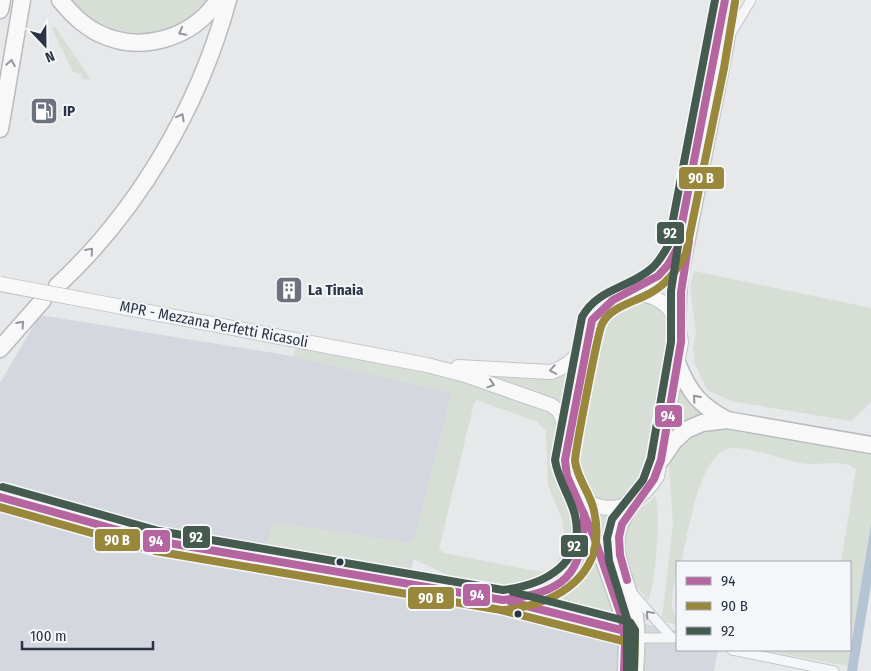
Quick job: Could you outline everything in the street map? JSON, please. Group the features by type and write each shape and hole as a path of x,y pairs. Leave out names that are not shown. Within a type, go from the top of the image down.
{"highway":[{"path":"0,10 2,0"},
{"path":"0,129 22,0"},
{"path":"60,0 78,20 98,33 111,38 138,43 152,42 179,34 202,18 218,0"},
{"path":"56,286 132,201 160,155 188,106 212,49 228,0"},
{"path":"0,349 43,300"},
{"path":"678,365 695,396 705,407 727,420"},
{"path":"661,460 674,441 686,430 702,423 727,420 871,445"}],"main road":[{"path":"624,671 625,632 620,612 584,511 568,476 565,460 592,320 601,306 658,278 667,268 677,249 714,66 725,0"},
{"path":"574,488 585,500 596,507 610,509 623,507 638,499 649,490 657,476 681,342 679,325 681,278 728,38 733,0"},
{"name":"MPR - Mezzana Perfetti Ricasoli","path":"0,284 427,366 464,375 551,405 559,411 569,435"},
{"path":"629,292 647,294 658,298 668,307 679,325"},
{"name":"MPR - Mezzana Perfetti Ricasoli","path":"427,366 552,372 572,361 587,339"},
{"path":"637,671 639,638 637,616 620,560 617,539 622,519 638,499"}],"street":[{"path":"728,38 751,0"},
{"path":"0,497 157,541 503,600 625,632"},
{"path":"557,613 553,598 561,583 573,570 582,552 585,539 584,511"},
{"path":"503,600 539,595 561,583"},
{"path":"629,589 674,638"},
{"path":"639,638 674,638"},
{"path":"737,651 834,671"}],"shaded area":[{"path":"68,0 211,0 176,29 139,37 101,28"},
{"path":"55,27 91,80 81,78 82,74 73,72 52,28"},
{"path":"694,271 871,308 871,402 851,421 731,401 707,390 695,364 693,348 696,333 690,286"},
{"path":"626,301 646,302 660,310 669,323 674,342 648,479 633,494 615,500 605,500 595,498 579,485 572,462 598,322 606,311"},
{"path":"40,315 298,357 452,392 410,573 676,631 676,651 718,651 714,671 0,671 0,383"},
{"path":"296,347 456,377 549,408 563,430 558,469 578,532 572,559 561,575 538,590 513,593 459,580 411,558 404,574 400,575 268,551 266,548 271,526 277,522 410,543 416,532 452,393 293,357","holes":["477,400 537,422 546,431 548,485 563,522 563,550 554,569 541,572 444,553 439,549 474,403"]},
{"path":"573,368 566,415 464,370"},
{"path":"681,387 711,416 671,436"},
{"path":"722,426 871,452 871,524 851,647 851,561 841,561 856,470 844,464 801,463 741,448 722,452 712,462 704,477 697,495 681,561 676,561 672,605 676,625 666,622 662,618 673,524 669,469 671,456 676,446 693,432"},
{"path":"655,496 658,516 657,548 651,593 648,600 636,583 626,562 623,540 629,520"},
{"path":"591,513 617,516 613,532 613,558 632,624 632,659 630,659 631,632 628,618"},
{"path":"591,551 615,623 560,610 558,596 576,575"},
{"path":"766,651 850,651 848,666"}],"water":[{"path":"871,524 871,585 857,671 847,671"}],"transit line":[{"name":"92","path":"3,487 159,531 503,590 533,583 547,577 568,559 574,547 577,532 575,515 555,460 582,317 589,307 605,294 634,280 652,268 659,261 668,246 715,0"},
{"name":"94","path":"624,671 625,643 622,618 594,537 567,476 565,460 592,320 613,300 658,276 668,265 677,249 725,0"},
{"path":"504,610 524,607 560,593 575,582 586,568 594,552 596,533 594,511 578,474 575,461 587,392 602,324 611,313 624,305 646,296 668,280 686,253 724,68 735,2"},
{"name":"92","path":"627,670 627,619 609,561 607,538 612,519 643,480 651,458 671,342 671,291 679,239"},
{"name":"94","path":"627,580 620,555 619,537 622,524 654,479 661,460 681,342 681,292 689,241"},
{"name":"94","path":"0,497 157,541 503,600 541,592 555,586 566,578 574,567 580,553 584,514"},
{"path":"0,507 155,551 501,610 623,641"},
{"name":"92","path":"513,592 630,622 635,630 634,669"},
{"name":"94","path":"511,602 625,631"},
{"path":"634,671 635,631"}],"place":[{"name":"IP","path":"44,111"},
{"name":"La Tinaia","path":"289,290"}]}
